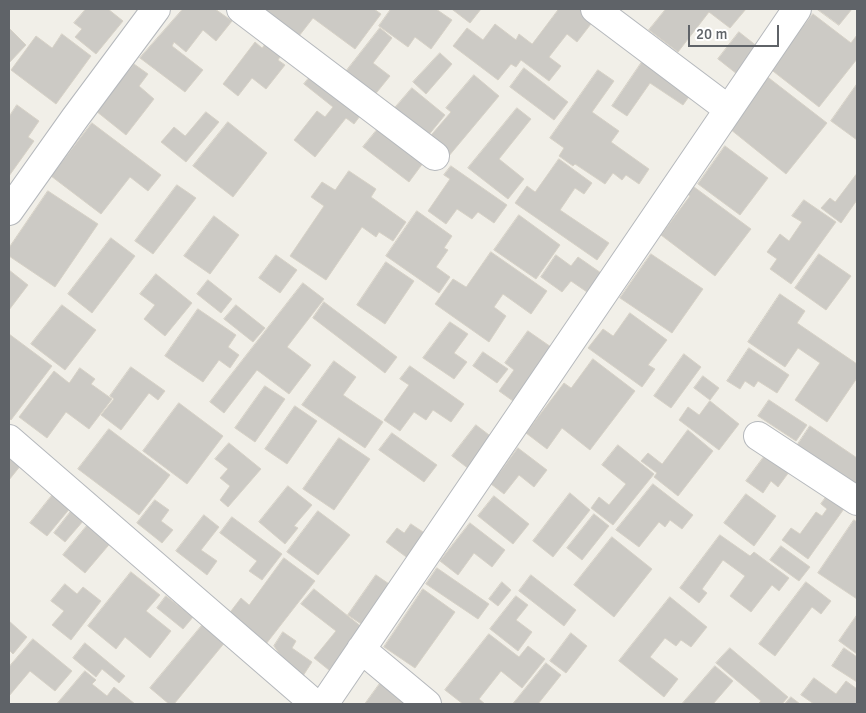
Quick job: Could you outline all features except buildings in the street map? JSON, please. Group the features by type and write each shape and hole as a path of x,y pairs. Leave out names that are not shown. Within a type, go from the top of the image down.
{"street":[{"path":"9,211 156,9"},
{"path":"241,9 436,156"},
{"path":"595,9 728,109"},
{"path":"324,704 796,9"},
{"path":"758,436 857,501"},
{"path":"9,439 315,704"},
{"path":"361,649 427,704"}]}
